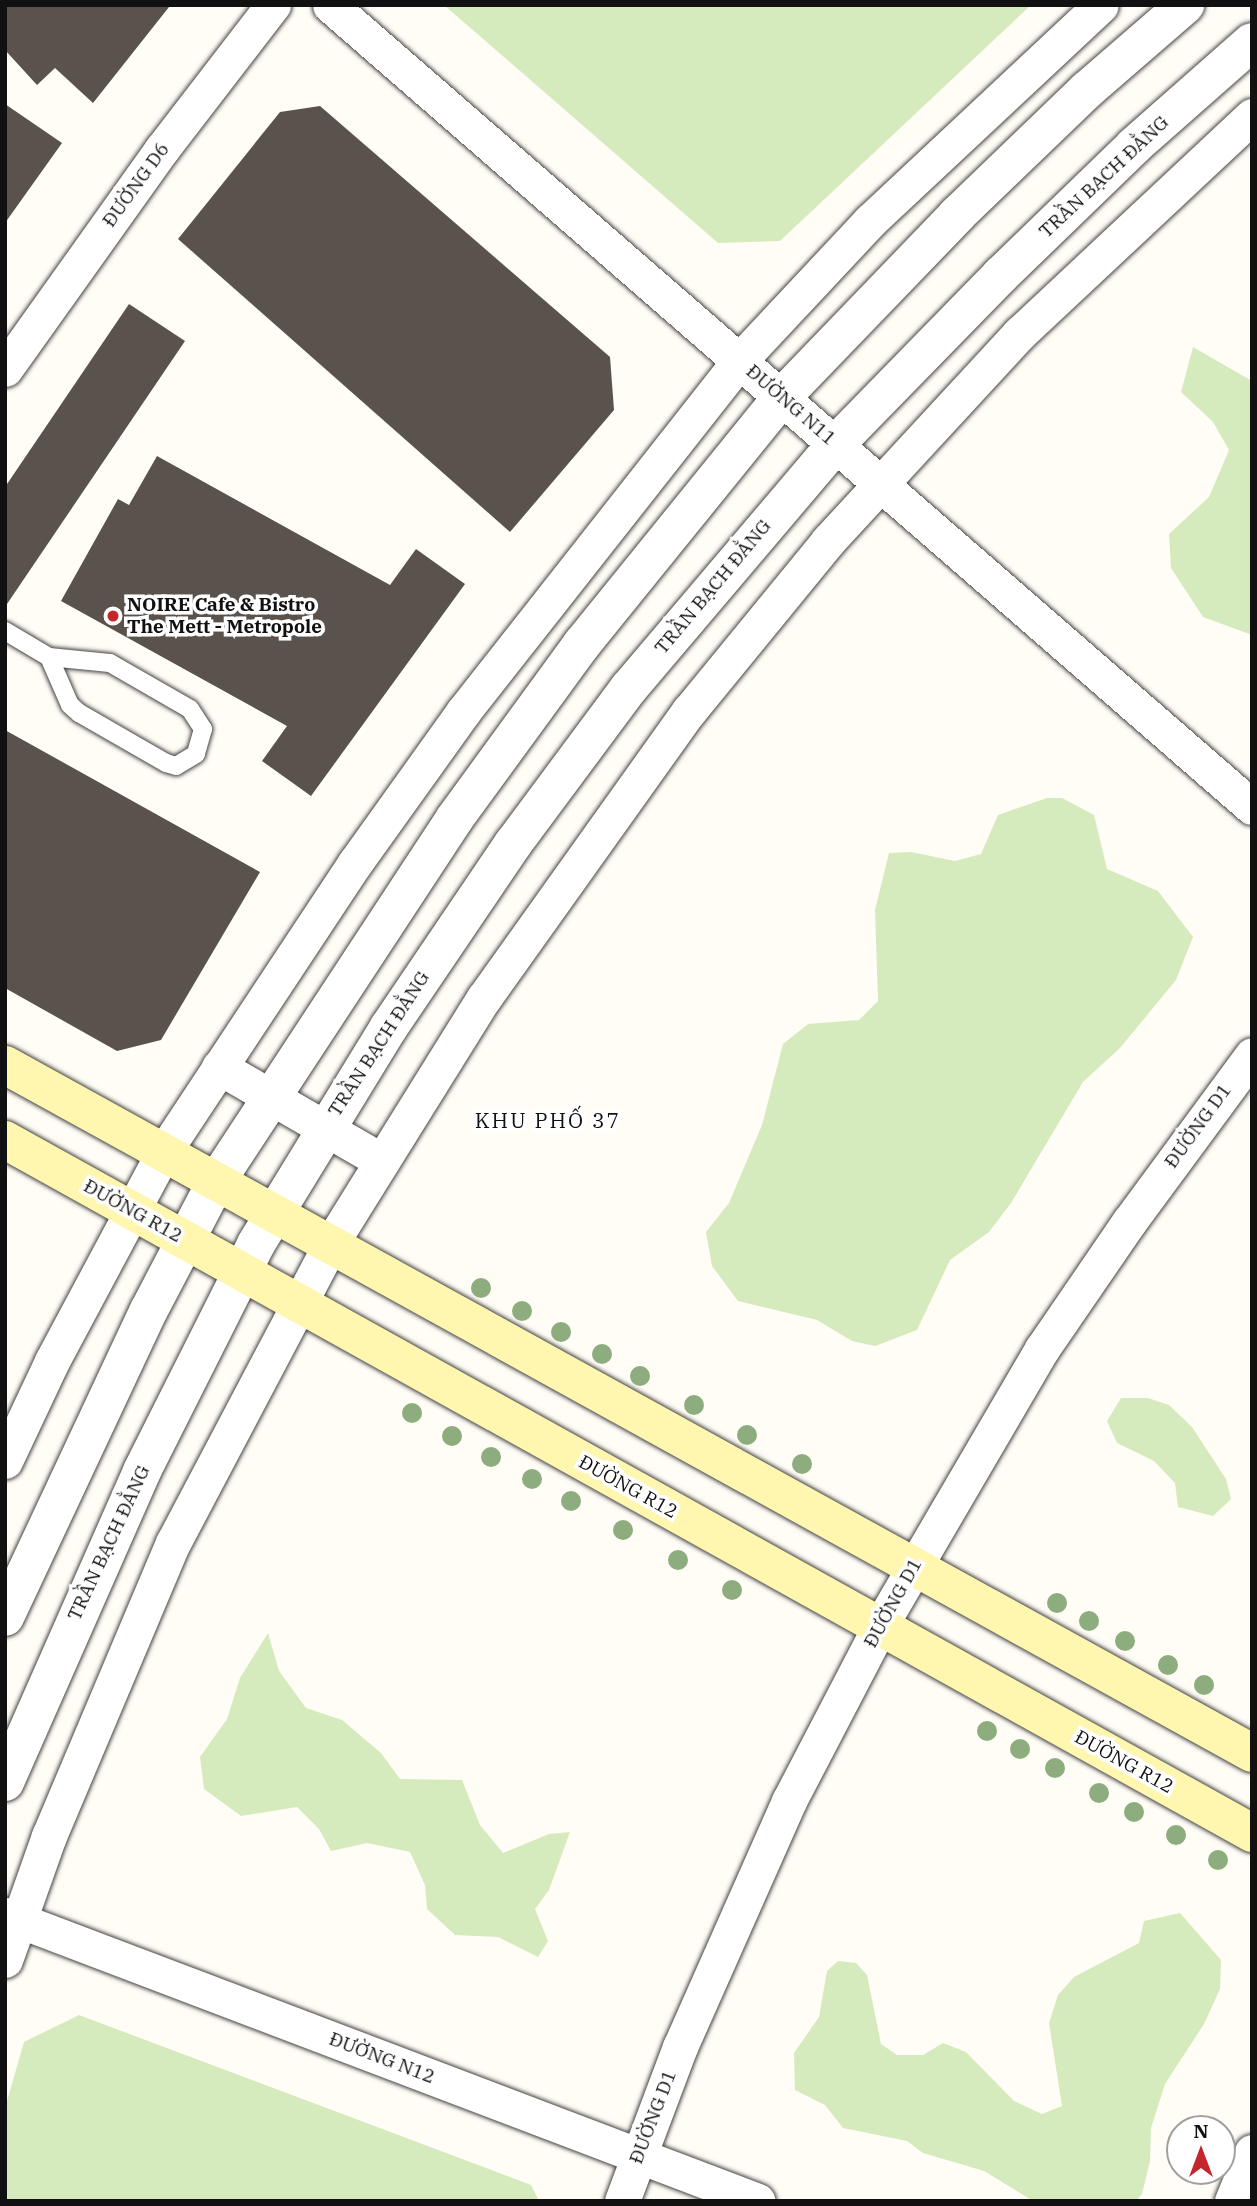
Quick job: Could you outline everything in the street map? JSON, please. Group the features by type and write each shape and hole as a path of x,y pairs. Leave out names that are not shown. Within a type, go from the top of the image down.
{"main road":[{"path":"5,1065 1252,1753"},
{"name":"ĐƯỜNG R12","path":"5,1140 1252,1833"}],"street":[{"name":"ĐƯỜNG D6","path":"5,369 162,149 273,5"},
{"name":"ĐƯỜNG N11","path":"330,5 783,396 1252,807"},
{"path":"5,1461 131,1210 163,1153 355,863 463,712 740,360 870,221 1101,5"},
{"path":"5,1617 185,1240 216,1182 455,818 574,655 783,396 957,215 1087,90 1185,5"},
{"name":"TRẦN BẠCH ĐẰNG","path":"5,1782 96,1570 273,1214 315,1143 513,844 621,699 735,557 836,444 1029,248 1252,42"},
{"path":"5,1960 12,1918 173,1543 330,1245 484,998 619,805 759,622 881,483 1018,334 1252,116"},
{"name":"ĐƯỜNG D1","path":"622,2201 704,1990 789,1801 913,1565 1042,1349 1129,1222 1252,1055"},
{"path":"210,1080 270,1097 315,1143 373,1175"},
{"name":"ĐƯỜNG N12","path":"12,1918 758,2201"},
{"path":"1232,2201 1252,2152"}],"lane":[{"path":"5,631 49,657 110,663 190,709 203,729 196,754 176,766 166,763 79,713 70,705 49,657"}],"green space":[{"path":"444,5 1031,5 780,241 718,243"},
{"path":"1193,347 1252,381 1252,635 1203,617 1171,568 1169,534 1209,497 1229,450 1213,422 1181,392"},
{"path":"1047,798 1062,798 1094,815 1107,869 1158,891 1193,937 1176,980 1120,1048 1083,1082 1011,1203 989,1232 950,1260 917,1330 875,1346 852,1341 817,1320 738,1301 712,1266 706,1232 729,1203 762,1125 783,1044 808,1024 859,1020 878,1001 875,910 889,853 911,852 955,861 981,854 998,815"},
{"path":"1121,1398 1148,1398 1169,1405 1192,1427 1226,1479 1231,1499 1213,1516 1178,1507 1175,1483 1154,1461 1117,1443 1107,1421"},
{"path":"268,1633 279,1671 306,1708 342,1720 381,1753 400,1779 462,1780 480,1825 503,1853 549,1834 570,1832 549,1890 535,1909 548,1941 538,1957 498,1937 455,1935 427,1909 425,1885 410,1852 367,1843 331,1851 319,1829 297,1807 241,1816 204,1789 200,1757 227,1719 240,1678"},
{"path":"1180,1913 1221,1960 1220,1989 1204,2024 1165,2084 1151,2128 1150,2161 1142,2194 1136,2201 1033,2201 984,2171 923,2153 907,2141 843,2128 825,2105 795,2090 794,2053 819,2017 827,1971 838,1961 856,1963 867,1975 881,2044 897,2055 923,2055 943,2043 966,2052 1014,2101 1042,2114 1062,2106 1049,2023 1058,1995 1074,1977 1139,1943 1144,1921"},
{"path":"79,2015 531,2185 539,2201 5,2201 5,2108 24,2042"}],"building":[{"path":"5,5 169,7 93,103 55,68 37,85 5,50"},
{"path":"5,104 62,143 5,223"},
{"path":"320,106 610,357 614,410 510,532 178,239 280,112"},
{"path":"129,304 185,341 5,607 5,487"},
{"path":"157,456 390,585 416,549 465,584 311,796 262,761 287,726 61,601 118,499 129,505"},
{"path":"5,730 260,872 161,1040 117,1051 5,988"}],"place":[{"name":"NOIRE Cafe & Bistro The Mett - Metropole","path":"113,616"}],"district":[{"name":"KHU PHỐ 37","path":"548,1120"}]}
